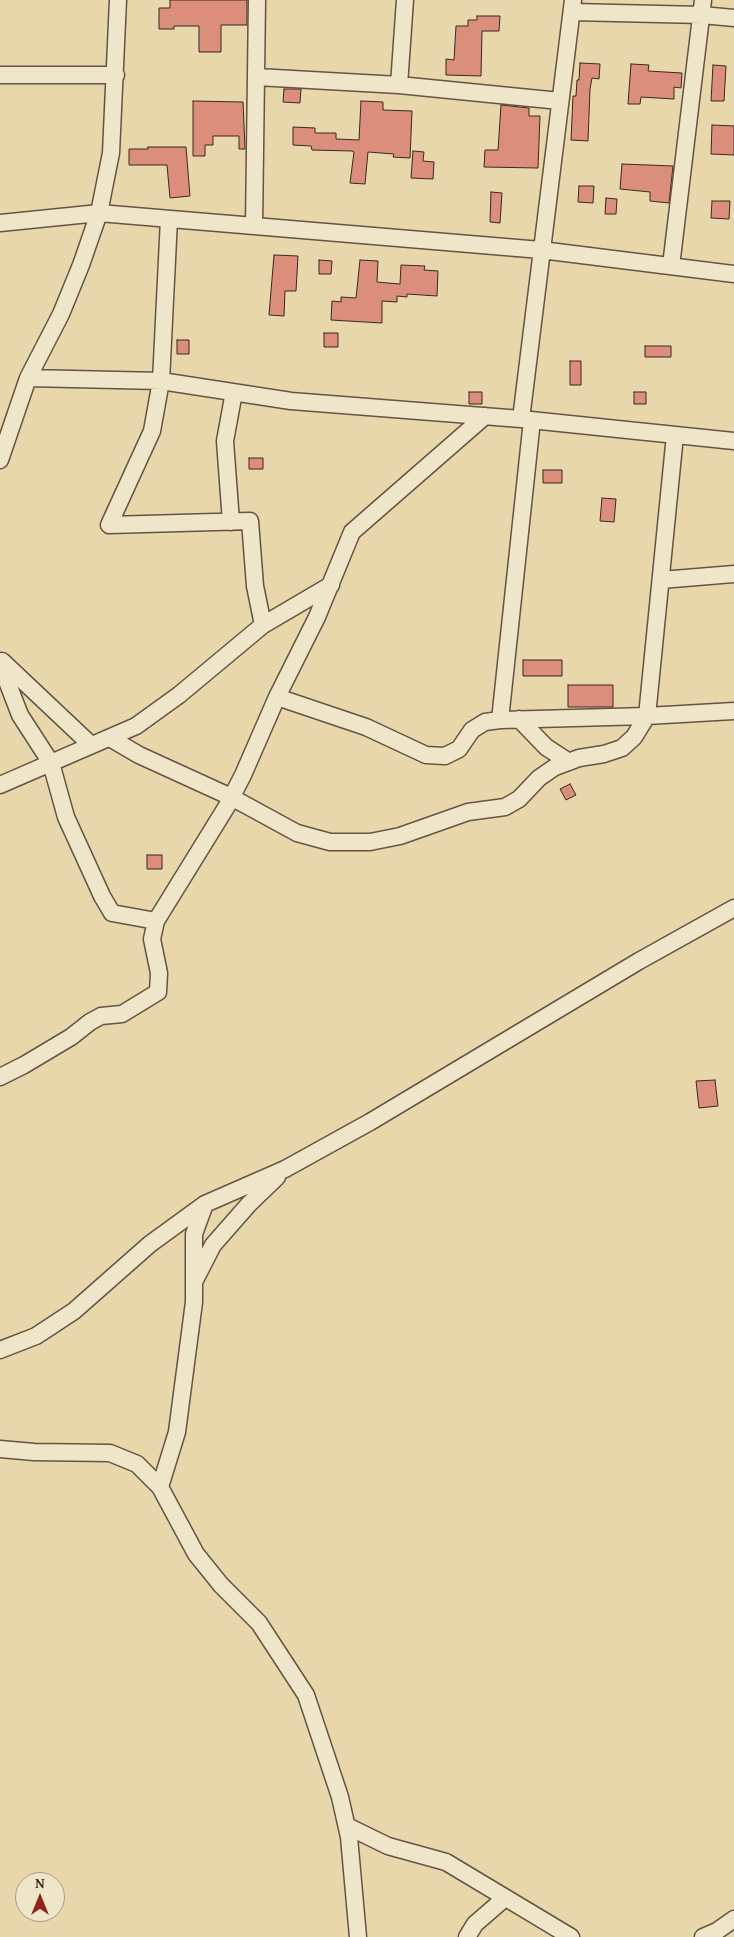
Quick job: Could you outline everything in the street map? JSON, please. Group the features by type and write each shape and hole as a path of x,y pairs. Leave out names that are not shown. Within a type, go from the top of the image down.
{"street":[{"path":"0,460 28,378 62,314 99,213 111,153 118,0"},
{"path":"254,226 257,0"},
{"path":"399,85 405,0"},
{"path":"500,720 541,250 572,6 702,7 734,18"},
{"path":"671,266 702,7"},
{"path":"0,76 116,76"},
{"path":"257,77 399,85 560,101"},
{"path":"0,224 99,213 541,250 734,274"},
{"path":"169,219 161,381 152,431 109,525 250,521 255,586 263,625"},
{"path":"28,378 161,381 291,401 526,419 734,441"},
{"path":"231,522 225,440 234,392"},
{"path":"0,1077 71,1038 90,1022 101,1016 122,1014 158,992 159,973 152,939 156,921 231,797 277,696 331,586 352,532 485,416"},
{"path":"110,738 139,756 231,797 297,833 330,842 370,842 400,836 468,812 505,807 519,799 539,778 555,767 622,748 634,736 647,716 675,435"},
{"path":"661,580 734,574"},
{"path":"0,786 90,744 110,738 136,726 179,695 263,625 331,586"},
{"path":"0,661 90,744"},
{"path":"0,661 20,715 51,763 66,817 102,896 112,913 156,921"},
{"path":"277,696 366,727 426,755 445,756 459,749 472,730 485,722 734,711"},
{"path":"519,719 546,747 569,762"},
{"path":"0,1350 36,1336 74,1311 150,1244 204,1204 285,1169 370,1122 639,960 734,908"},
{"path":"194,1282 213,1245 249,1204 285,1169"},
{"path":"160,1487 177,1432 194,1302 194,1234 204,1204"},
{"path":"0,1449 34,1452 110,1453 137,1464 160,1487 196,1554 221,1585 259,1623 306,1695 340,1797 347,1826 358,1937"},
{"path":"347,1826 388,1846 446,1862 571,1937"},
{"path":"468,1937 475,1924 505,1898"},
{"path":"703,1937 717,1932 734,1920"}],"building":[{"path":"170,0 247,0 247,25 221,25 221,52 199,52 199,26 174,26 174,29 159,29 159,8 170,8"},
{"path":"477,16 500,16 499,31 482,31 481,76 446,75 446,59 454,60 456,26 468,26 468,20 477,20"},
{"path":"580,63 600,64 599,79 592,78 590,89 588,141 571,140 573,96 576,96"},
{"path":"631,64 649,65 648,71 682,73 681,88 674,87 674,99 641,97 640,104 628,104"},
{"path":"713,65 726,66 724,101 711,101"},
{"path":"284,89 301,89 300,103 283,102"},
{"path":"193,101 243,102 245,149 239,149 239,136 213,136 213,145 205,145 205,156 193,156"},
{"path":"361,101 383,102 383,110 412,111 410,158 393,157 394,154 368,152 365,184 350,183 354,152 312,150 311,146 293,145 293,127 315,128 315,133 336,133 336,139 359,140"},
{"path":"501,105 529,108 529,116 540,116 538,168 484,167 485,150 498,150"},
{"path":"712,125 734,126 734,155 711,154"},
{"path":"148,147 186,147 190,196 170,198 167,165 129,165 129,149 148,149"},
{"path":"413,151 424,152 423,161 434,162 433,179 411,178"},
{"path":"622,164 673,166 669,203 650,201 650,192 620,189"},
{"path":"579,186 594,186 593,203 578,202"},
{"path":"491,192 502,193 500,223 490,222"},
{"path":"606,198 617,199 616,214 605,214"},
{"path":"712,201 730,201 729,219 711,218"},
{"path":"274,255 298,256 296,291 285,291 284,316 269,315"},
{"path":"319,260 332,261 331,274 319,274"},
{"path":"360,260 378,261 377,282 400,284 401,265 425,266 424,270 438,271 437,296 407,294 407,297 397,296 397,302 382,301 382,323 331,320 332,301 341,302 341,297 356,298"},
{"path":"324,333 338,333 338,347 324,347"},
{"path":"177,340 189,340 189,354 177,354"},
{"path":"645,346 671,346 671,357 645,357"},
{"path":"570,361 581,361 581,385 570,385"},
{"path":"469,392 482,392 482,404 469,404"},
{"path":"634,392 646,392 646,404 634,404"},
{"path":"249,458 263,458 263,469 249,469"},
{"path":"543,470 562,470 562,483 543,483"},
{"path":"602,498 616,499 614,522 600,521"},
{"path":"523,660 562,660 562,676 523,676"},
{"path":"568,685 613,685 613,707 568,707"},
{"path":"570,784 576,795 566,800 560,789"},
{"path":"147,855 162,855 162,869 147,869"},
{"path":"715,1080 718,1106 699,1108 696,1081"}]}
